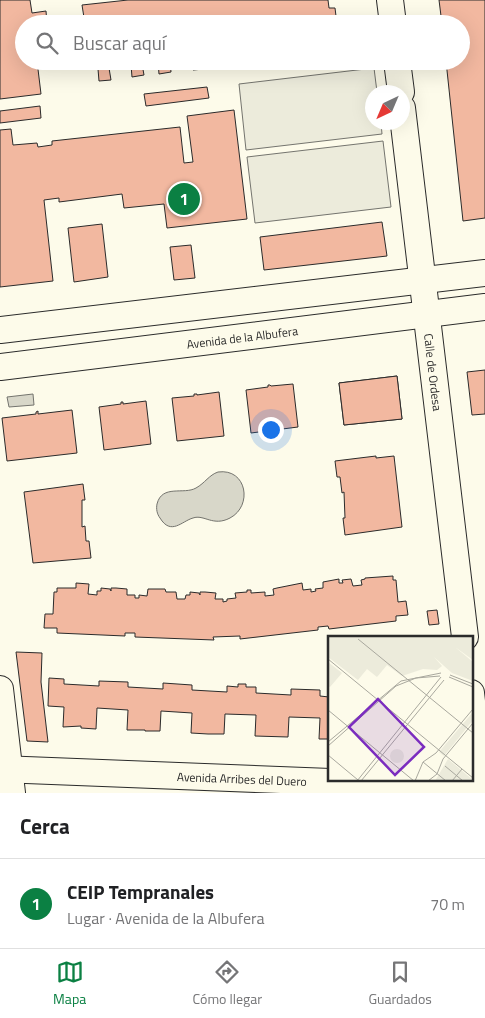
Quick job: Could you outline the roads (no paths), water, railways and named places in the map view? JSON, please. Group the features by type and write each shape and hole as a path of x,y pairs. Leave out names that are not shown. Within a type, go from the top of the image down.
{"street":[{"path":"390,0 392,15"},
{"path":"398,70 400,85"},
{"name":"Calle de Ordesa","path":"405,130 465,636"},
{"path":"0,330 485,273"},
{"name":"Avenida de la Albufera","path":"0,367 485,307"},
{"path":"0,689 7,777"},
{"path":"472,700 484,790"},
{"name":"Avenida Arribes del Duero","path":"7,777 484,790"}],"place":[{"name":"CEIP Tempranales","path":"184,199"}]}
